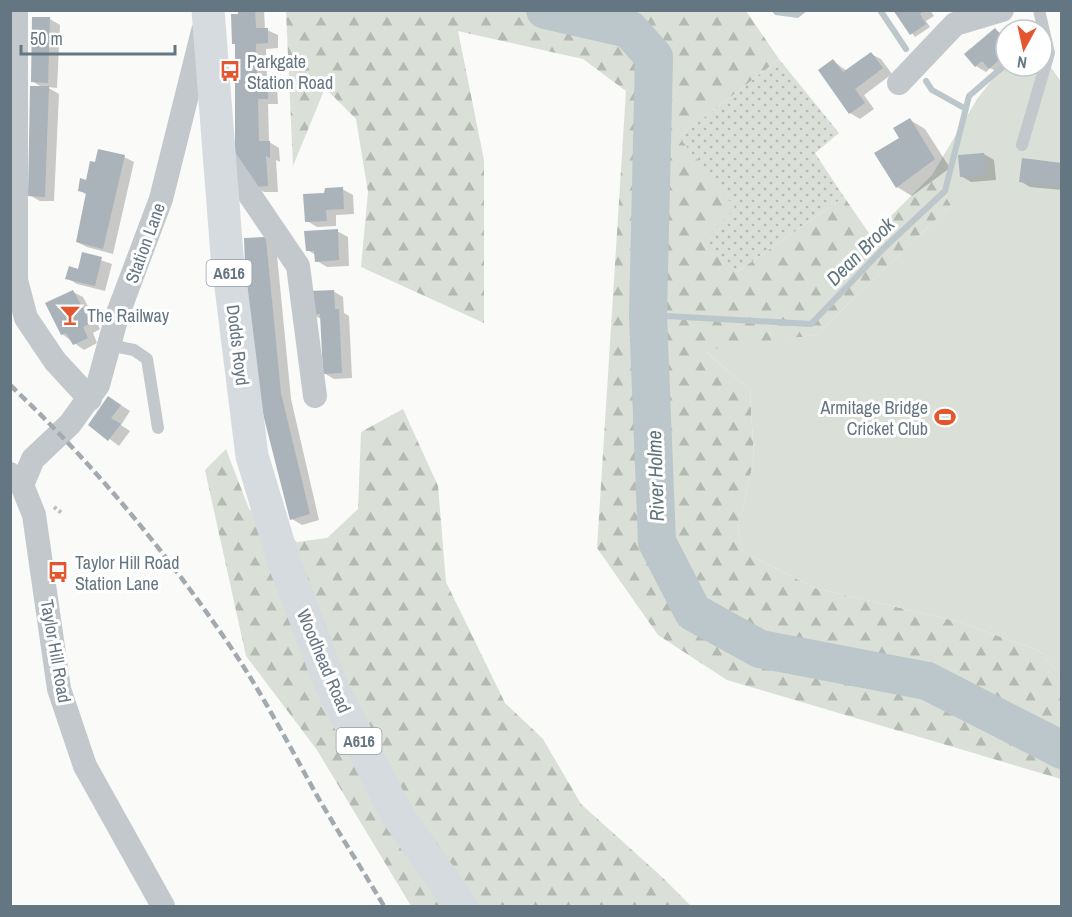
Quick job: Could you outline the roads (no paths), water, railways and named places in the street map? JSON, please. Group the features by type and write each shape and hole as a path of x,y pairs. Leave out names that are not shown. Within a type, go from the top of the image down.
{"main road":[{"name":"Dodds Royd","path":"208,11 227,255 252,456 275,531"},
{"name":"Woodhead Road","path":"275,531 330,685 396,813 461,906"}],"street":[{"path":"16,10 12,178 16,280 26,318 55,361 90,399"},
{"path":"900,83 955,24 1002,10"},
{"name":"Station Lane","path":"16,479 33,459 70,424 98,385 109,345 161,200 208,11"},
{"path":"218,149 298,266 315,396"},
{"name":"Taylor Hill Road","path":"16,479 34,515 59,689 85,766 163,906"}],"lane":[{"path":"1022,145 1049,53 1039,10"},
{"path":"109,345 134,350 147,359 158,428"}],"waterway":[{"name":"River Holme","path":"545,10 629,29 654,57 648,315 657,542 693,612 760,649 927,681 1062,750"},
{"path":"880,10 906,49"},
{"name":"Dean Brook","path":"648,315 811,324 884,248 945,191 969,96 994,74"},
{"path":"926,81 932,90 966,109"}],"railway":[{"path":"10,385 100,478 182,578 254,684 316,794 384,906"}],"place":[{"name":"Parkgate Station Road","path":"230,71"},
{"name":"The Railway","path":"70,315"},
{"name":"Armitage Bridge Cricket Club","path":"945,417"},
{"name":"Taylor Hill Road Station Lane","path":"58,572"}]}
